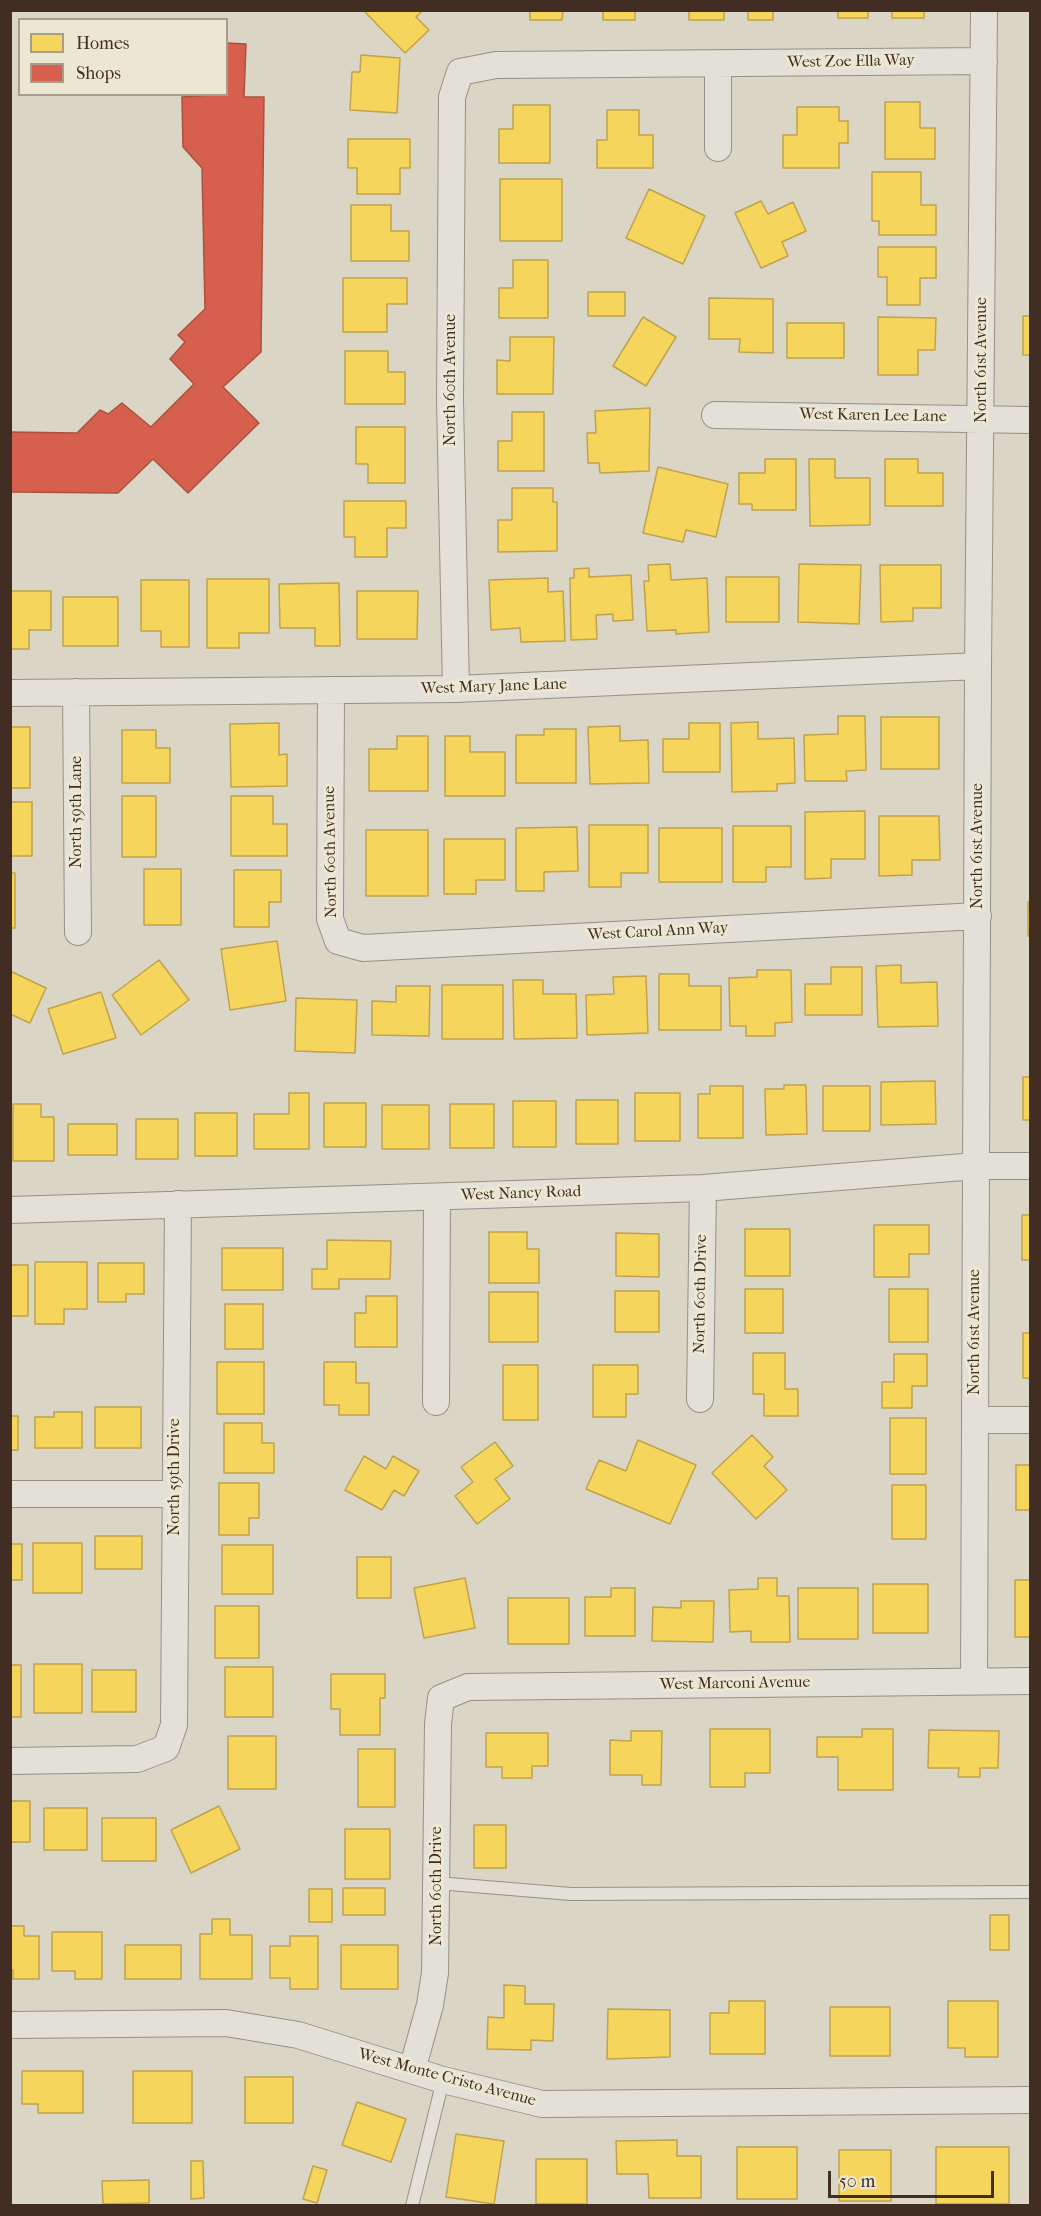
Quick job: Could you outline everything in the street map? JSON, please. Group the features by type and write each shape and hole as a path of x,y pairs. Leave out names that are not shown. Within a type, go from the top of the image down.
{"street":[{"name":"North 61st Avenue","path":"974,1681 978,666 984,10"},
{"name":"West Zoe Ella Way","path":"460,72 496,65 984,61"},
{"path":"718,64 718,148"},
{"name":"North 60th Avenue","path":"456,689 450,400 453,97 460,72"},
{"name":"West Karen Lee Lane","path":"715,415 1030,420"},
{"name":"West Mary Jane Lane","path":"10,693 456,689 978,666"},
{"name":"North 60th Avenue","path":"330,690 330,919 338,941"},
{"name":"North 59th Lane","path":"76,692 78,932"},
{"name":"West Carol Ann Way","path":"338,941 363,948 978,916"},
{"name":"West Nancy Road","path":"10,1210 703,1188 976,1166 1030,1166"},
{"name":"North 60th Drive","path":"700,1399 703,1188"},
{"path":"436,1402 437,1197"},
{"name":"North 59th Drive","path":"10,1761 137,1759 166,1748 174,1725 178,1204"},
{"path":"975,1420 1030,1420"},
{"path":"10,1494 175,1494"},
{"name":"West Marconi Avenue","path":"441,1698 468,1687 1030,1681"},
{"name":"North 60th Drive","path":"412,2070 430,2005 435,1973 438,1724 441,1698"},
{"name":"West Monte Cristo Avenue","path":"10,2025 245,2025 298,2035 443,2080 542,2104 573,2106 1030,2100"}],"lane":[{"path":"437,1884 571,1894 1030,1892"},
{"path":"412,2205 443,2080"}],"building: Homes":[{"path":"363,10 423,10 416,17 429,30 405,53"},
{"path":"530,10 563,10 562,20 530,20"},
{"path":"603,10 635,10 635,20 603,20"},
{"path":"689,10 724,10 724,20 689,20"},
{"path":"748,10 773,10 773,20 748,20"},
{"path":"838,10 868,10 868,18 838,18"},
{"path":"892,10 924,10 924,18 892,18"},
{"path":"361,55 400,58 397,113 350,110 352,72 360,72"},
{"path":"885,102 920,102 920,128 935,128 935,159 885,159"},
{"path":"513,105 550,105 550,163 499,163 499,129 513,129"},
{"path":"797,107 839,107 839,121 848,121 848,143 839,143 839,168 783,168 783,135 797,135"},
{"path":"607,110 639,110 639,135 653,135 653,168 597,168 597,140 607,140"},
{"path":"348,139 410,139 410,168 400,168 400,194 357,194 357,168 348,168"},
{"path":"872,172 921,172 921,205 936,205 936,235 879,235 879,221 872,221"},
{"path":"500,179 562,179 562,241 500,241"},
{"path":"649,189 705,216 683,264 626,238"},
{"path":"761,201 768,214 793,202 806,231 782,242 788,256 761,268 735,213"},
{"path":"351,205 391,205 391,231 409,231 409,261 351,261"},
{"path":"878,247 936,247 936,278 920,278 920,305 887,305 887,277 878,277"},
{"path":"513,260 548,260 548,318 499,318 499,288 513,288"},
{"path":"343,278 407,278 407,304 387,304 387,332 343,332"},
{"path":"588,292 625,292 625,316 588,316"},
{"path":"709,298 773,299 773,353 739,352 740,339 709,339"},
{"path":"1023,316 1030,316 1030,355 1023,355"},
{"path":"643,317 676,337 646,386 613,366"},
{"path":"878,317 936,318 935,350 918,350 918,375 878,375"},
{"path":"787,323 844,323 844,358 787,358"},
{"path":"510,337 554,337 553,394 497,394 497,360 510,361"},
{"path":"345,351 388,351 388,372 405,372 405,404 345,404"},
{"path":"650,408 649,471 600,473 599,463 588,463 587,433 596,433 595,411"},
{"path":"512,412 544,412 544,471 498,471 498,441 512,441"},
{"path":"356,427 405,427 405,483 368,483 368,464 356,464"},
{"path":"765,459 796,459 796,510 752,510 752,504 739,504 739,473 765,473"},
{"path":"809,459 835,459 835,478 870,478 870,525 810,526"},
{"path":"885,459 918,459 918,473 943,473 943,506 885,506"},
{"path":"658,467 728,484 716,537 686,530 683,542 643,533"},
{"path":"512,488 553,488 553,502 557,502 557,551 498,552 498,520 512,520"},
{"path":"344,501 406,501 406,528 387,528 387,557 355,557 355,537 344,537"},
{"path":"670,564 671,580 707,578 709,632 676,634 676,630 647,631 644,581 649,581 648,565"},
{"path":"799,564 861,565 859,624 798,622"},
{"path":"880,565 941,565 941,608 913,608 913,621 881,622"},
{"path":"589,568 589,577 631,575 633,620 613,621 613,614 596,615 597,639 571,640 570,578 574,578 574,569"},
{"path":"726,577 779,577 779,622 726,622"},
{"path":"548,578 548,592 563,591 565,641 521,642 520,628 491,630 489,580"},
{"path":"207,579 269,579 269,633 239,633 239,648 207,648"},
{"path":"141,580 189,580 189,647 161,647 161,631 141,631"},
{"path":"339,583 340,646 315,646 315,628 280,628 279,584"},
{"path":"10,591 51,591 51,630 29,630 29,649 10,649"},
{"path":"357,591 418,591 417,639 357,639"},
{"path":"63,597 118,597 118,646 63,646"},
{"path":"838,716 865,716 866,770 846,771 847,781 805,781 804,735 838,734"},
{"path":"881,717 939,717 939,769 881,769"},
{"path":"758,722 758,739 794,738 795,783 777,784 777,791 732,792 731,723"},
{"path":"279,723 279,755 287,754 287,786 231,787 230,724"},
{"path":"689,723 720,723 720,772 663,772 663,739 689,739"},
{"path":"620,726 620,741 648,740 649,783 590,784 588,727"},
{"path":"10,727 30,727 30,788 10,788"},
{"path":"544,729 576,729 576,783 516,783 516,735 544,735"},
{"path":"122,730 156,730 156,748 170,748 170,783 122,783"},
{"path":"397,736 428,736 428,791 369,791 369,749 397,749"},
{"path":"445,736 470,736 470,752 505,752 505,796 445,796"},
{"path":"122,796 156,796 156,857 122,857"},
{"path":"231,796 273,796 273,824 287,824 287,856 231,856"},
{"path":"10,802 32,802 32,856 10,856"},
{"path":"865,811 865,859 831,859 831,878 805,879 805,812"},
{"path":"879,816 939,816 940,860 912,860 912,875 879,876"},
{"path":"589,825 648,825 648,873 621,873 621,887 589,887"},
{"path":"733,826 791,826 791,867 766,867 766,882 733,882"},
{"path":"577,827 578,871 544,872 544,891 516,891 516,828"},
{"path":"659,828 722,828 722,882 659,882"},
{"path":"366,830 428,830 428,896 366,896"},
{"path":"444,839 505,839 505,880 476,880 476,894 444,894"},
{"path":"144,869 181,869 181,925 144,925"},
{"path":"234,870 281,870 281,902 269,902 269,927 234,927"},
{"path":"10,873 15,873 15,928 10,928"},
{"path":"1028,902 1030,902 1030,936 1028,936"},
{"path":"277,941 286,1001 230,1010 221,949"},
{"path":"159,960 189,1000 141,1035 112,995"},
{"path":"901,965 901,983 937,982 938,1026 878,1027 876,966"},
{"path":"831,967 862,967 862,1015 805,1015 805,984 831,984"},
{"path":"757,970 791,970 792,1022 775,1023 775,1036 746,1036 746,1026 730,1026 729,978 757,977"},
{"path":"10,971 46,988 30,1023 10,1014"},
{"path":"659,974 689,974 689,986 721,986 721,1030 659,1030"},
{"path":"646,976 648,1033 587,1035 586,995 614,994 613,977"},
{"path":"513,980 543,980 543,994 576,994 577,1038 514,1039"},
{"path":"442,985 503,985 503,1039 442,1039"},
{"path":"396,986 430,986 429,1036 372,1035 372,1001 396,1002"},
{"path":"101,992 116,1038 63,1054 48,1009"},
{"path":"296,998 357,1000 355,1053 295,1051"},
{"path":"1023,1077 1030,1077 1030,1120 1023,1120"},
{"path":"935,1081 936,1124 881,1125 881,1082"},
{"path":"784,1085 806,1085 807,1134 766,1135 765,1089 784,1089"},
{"path":"710,1086 743,1086 743,1138 698,1138 698,1094 710,1094"},
{"path":"823,1086 870,1086 870,1131 823,1131"},
{"path":"289,1093 309,1093 309,1149 254,1149 254,1114 289,1114"},
{"path":"635,1093 680,1093 680,1141 635,1141"},
{"path":"576,1100 618,1100 618,1144 576,1144"},
{"path":"513,1101 556,1101 556,1147 513,1147"},
{"path":"324,1103 366,1103 366,1147 324,1147"},
{"path":"13,1104 41,1104 41,1117 54,1117 54,1161 13,1161"},
{"path":"450,1104 494,1104 494,1148 450,1148"},
{"path":"382,1105 429,1105 429,1149 382,1149"},
{"path":"195,1113 237,1113 237,1156 195,1156"},
{"path":"136,1119 178,1119 178,1159 136,1159"},
{"path":"68,1124 117,1124 117,1155 68,1155"},
{"path":"1022,1215 1030,1215 1030,1260 1022,1260"},
{"path":"874,1225 929,1225 929,1254 909,1254 909,1277 874,1277"},
{"path":"745,1229 790,1229 790,1276 745,1276"},
{"path":"489,1232 527,1232 527,1249 539,1249 539,1283 489,1283"},
{"path":"616,1233 659,1234 659,1277 616,1276"},
{"path":"327,1240 391,1241 390,1279 339,1279 339,1289 312,1289 312,1269 327,1269"},
{"path":"222,1248 283,1248 283,1290 222,1290"},
{"path":"35,1262 87,1262 87,1309 64,1309 64,1324 35,1324"},
{"path":"98,1263 144,1263 144,1294 126,1294 126,1302 98,1302"},
{"path":"10,1265 28,1265 28,1316 10,1316"},
{"path":"745,1289 783,1289 783,1333 745,1333"},
{"path":"889,1289 928,1289 928,1342 889,1342"},
{"path":"615,1291 659,1291 659,1332 615,1332"},
{"path":"489,1292 538,1292 538,1342 489,1342"},
{"path":"366,1296 397,1296 397,1347 355,1347 355,1313 366,1313"},
{"path":"225,1304 263,1304 263,1349 225,1349"},
{"path":"1023,1333 1030,1333 1030,1378 1023,1378"},
{"path":"753,1353 785,1353 785,1389 798,1389 798,1416 764,1416 764,1394 753,1394"},
{"path":"894,1354 927,1354 927,1386 912,1386 912,1408 882,1408 882,1382 894,1382"},
{"path":"217,1362 264,1362 264,1414 217,1414"},
{"path":"324,1362 356,1362 356,1383 369,1383 369,1415 339,1415 339,1405 324,1405"},
{"path":"503,1365 538,1365 538,1420 503,1420"},
{"path":"593,1365 638,1365 638,1394 626,1394 626,1417 593,1417"},
{"path":"95,1407 141,1407 141,1448 95,1448"},
{"path":"54,1412 82,1412 82,1448 35,1448 35,1417 54,1417"},
{"path":"10,1416 18,1416 18,1450 10,1450"},
{"path":"890,1418 926,1418 926,1474 890,1474"},
{"path":"224,1423 262,1423 262,1443 274,1443 274,1473 224,1473"},
{"path":"752,1435 773,1457 764,1466 787,1490 756,1519 712,1473"},
{"path":"638,1440 696,1465 670,1524 586,1489 599,1460 626,1471"},
{"path":"495,1442 513,1466 495,1479 510,1499 477,1524 455,1496 473,1482 461,1467"},
{"path":"364,1456 386,1469 393,1456 419,1471 404,1496 394,1490 382,1510 345,1490"},
{"path":"1016,1465 1030,1465 1030,1510 1016,1510"},
{"path":"219,1483 259,1483 259,1518 249,1518 249,1535 219,1535"},
{"path":"892,1485 926,1485 926,1539 892,1539"},
{"path":"95,1536 142,1536 142,1569 95,1569"},
{"path":"33,1543 82,1543 82,1593 33,1593"},
{"path":"10,1544 22,1544 22,1580 10,1580"},
{"path":"222,1545 273,1545 273,1594 222,1594"},
{"path":"357,1557 391,1557 391,1598 357,1598"},
{"path":"465,1578 475,1628 424,1638 414,1588"},
{"path":"758,1578 777,1578 777,1596 789,1596 790,1642 751,1642 751,1631 730,1632 729,1590 758,1589"},
{"path":"1015,1580 1030,1580 1030,1637 1015,1637"},
{"path":"873,1584 928,1584 928,1633 873,1633"},
{"path":"611,1588 635,1588 635,1636 585,1636 585,1597 611,1597"},
{"path":"798,1588 858,1588 858,1639 798,1639"},
{"path":"508,1598 569,1598 569,1644 508,1644"},
{"path":"681,1601 714,1601 713,1642 652,1641 653,1607 681,1608"},
{"path":"215,1606 259,1606 259,1658 215,1658"},
{"path":"34,1664 82,1664 82,1713 34,1713"},
{"path":"10,1665 21,1665 21,1717 10,1717"},
{"path":"225,1667 273,1667 273,1717 225,1717"},
{"path":"92,1670 136,1670 136,1712 92,1712"},
{"path":"331,1674 385,1674 385,1698 380,1698 380,1735 340,1735 340,1709 331,1709"},
{"path":"710,1729 770,1729 770,1773 745,1773 745,1787 710,1787"},
{"path":"862,1729 893,1729 893,1790 838,1790 838,1757 817,1757 817,1737 862,1737"},
{"path":"929,1730 999,1731 998,1768 980,1768 980,1777 958,1777 959,1768 928,1768"},
{"path":"631,1731 662,1731 661,1785 642,1785 642,1775 610,1775 610,1740 631,1741"},
{"path":"486,1733 548,1733 548,1766 532,1766 532,1778 502,1778 502,1767 486,1767"},
{"path":"228,1736 276,1736 276,1789 228,1789"},
{"path":"358,1749 395,1749 395,1807 358,1807"},
{"path":"10,1801 30,1801 30,1842 10,1842"},
{"path":"219,1806 240,1849 191,1873 171,1830"},
{"path":"44,1808 87,1808 87,1850 44,1850"},
{"path":"102,1818 156,1818 156,1861 102,1861"},
{"path":"474,1825 506,1825 506,1868 474,1868"},
{"path":"345,1829 390,1829 390,1879 345,1879"},
{"path":"343,1888 385,1888 385,1915 343,1915"},
{"path":"309,1889 332,1889 332,1922 309,1922"},
{"path":"990,1915 1009,1915 1009,1950 990,1950"},
{"path":"212,1919 230,1919 230,1935 252,1935 252,1979 200,1979 200,1934 212,1934"},
{"path":"10,1926 24,1926 24,1936 39,1936 39,1979 13,1979 13,1970 10,1970"},
{"path":"52,1932 102,1932 102,1979 75,1979 75,1971 52,1971"},
{"path":"290,1936 318,1936 318,1989 290,1989 290,1978 270,1978 270,1946 290,1946"},
{"path":"125,1945 181,1945 181,1979 125,1979"},
{"path":"341,1945 398,1945 398,1989 341,1989"},
{"path":"504,1985 525,1986 525,2004 554,2004 553,2041 531,2040 531,2050 487,2049 488,2017 504,2018"},
{"path":"729,2001 765,2001 765,2054 710,2054 710,2013 729,2013"},
{"path":"948,2001 998,2001 998,2057 965,2057 965,2048 948,2048"},
{"path":"830,2007 890,2007 890,2056 830,2056"},
{"path":"608,2009 670,2010 670,2057 607,2059"},
{"path":"22,2071 83,2071 83,2113 38,2113 38,2104 22,2104"},
{"path":"133,2071 192,2071 192,2123 133,2123"},
{"path":"245,2077 293,2077 293,2123 245,2123"},
{"path":"357,2102 406,2119 391,2162 342,2145"},
{"path":"456,2134 504,2141 494,2204 446,2197"},
{"path":"677,2140 677,2156 701,2156 701,2198 649,2198 648,2174 617,2174 616,2141"},
{"path":"737,2147 797,2147 797,2199 737,2199"},
{"path":"936,2147 1009,2147 1009,2204 936,2204"},
{"path":"839,2150 891,2150 891,2201 839,2201"},
{"path":"536,2159 587,2159 587,2204 536,2204"},
{"path":"191,2161 203,2161 204,2198 191,2199"},
{"path":"313,2166 327,2170 317,2203 303,2199"},
{"path":"149,2180 149,2203 103,2204 102,2181"}],"building: Shops":[{"path":"228,43 246,44 244,97 264,97 261,352 223,387 259,423 188,493 153,459 118,493 10,492 10,432 77,433 100,410 108,414 122,403 151,427 194,384 170,359 185,342 178,335 205,309 202,168 183,147 182,97 228,96"}]}
